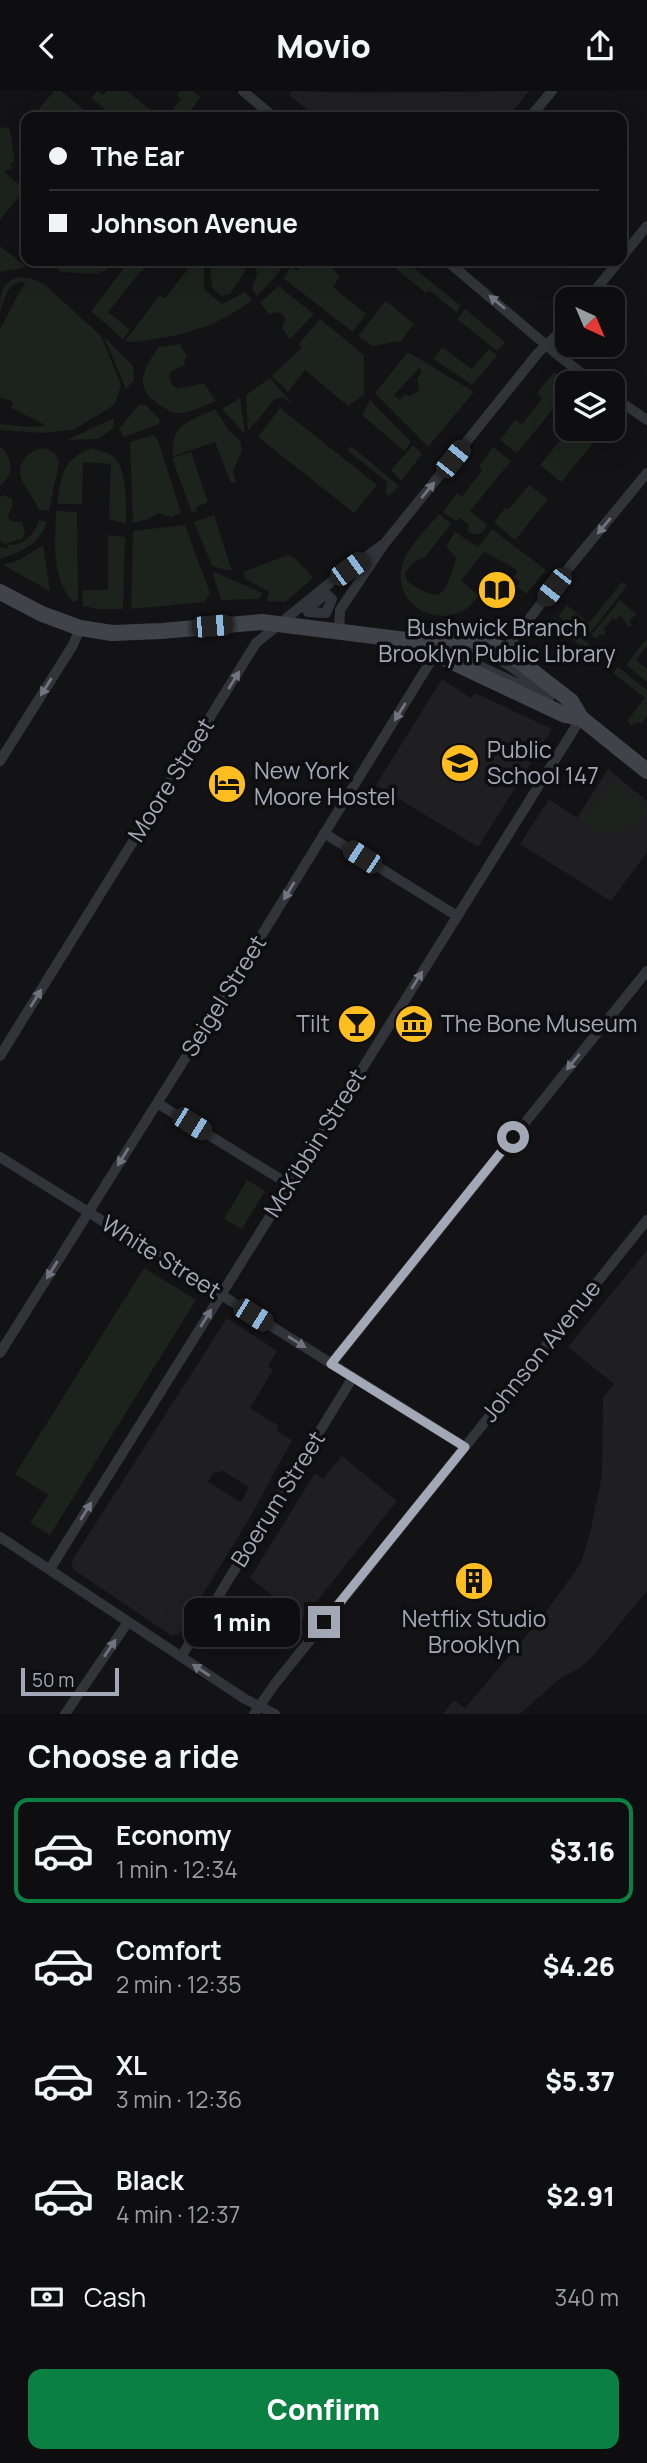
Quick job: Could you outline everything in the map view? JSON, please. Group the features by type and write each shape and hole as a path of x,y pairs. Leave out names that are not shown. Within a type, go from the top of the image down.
{"main road":[{"path":"0,592 42,614 80,628 112,633 262,622 406,640 565,715 581,718"},
{"path":"406,640 418,637 461,638 484,642 505,650 571,701 581,718 647,771"}],"street":[{"path":"243,91 268,112"},
{"path":"534,112 552,91"},
{"path":"627,250 647,226"},
{"path":"453,266 580,371"},
{"path":"598,287 614,266"},
{"name":"Moore Street","path":"339,631 340,610 385,543 555,337"},
{"path":"625,405 647,420"},
{"path":"505,650 647,473"},
{"name":"Moore Street","path":"0,1056 257,643 331,582 385,543"},
{"path":"0,761 73,645 80,628"},
{"name":"Seigel Street","path":"0,1353 445,638"},
{"path":"454,644 492,654 550,696 549,698 450,651 454,644"},
{"name":"McKibbin Street","path":"50,1569 581,718"},
{"path":"324,833 457,916"},
{"path":"331,1364 647,971"},
{"path":"157,1103 290,1185"},
{"name":"White Street","path":"0,1157 465,1447"},
{"name":"Johnson Avenue","path":"256,1710 282,1674 647,1220"},
{"name":"Boerum Street","path":"181,1657 353,1377"},
{"path":"0,1537 256,1710 275,1714"},
{"path":"65,1714 128,1622"}],"shaded area":[{"path":"54,91 61,91 87,112 37,112"},
{"path":"97,91 104,95 107,91 127,91 154,112 109,112 91,98"},
{"path":"180,91 193,91 201,97 189,112 171,112 181,99 177,95"},
{"path":"292,91 529,91 512,112 310,112 289,95"},
{"path":"9,127 15,160 11,164 12,168 4,172 21,186 21,194 0,220 0,128"},
{"path":"0,246 24,266 0,272"},
{"path":"54,266 110,266 96,274 61,272"},
{"path":"125,266 145,269 108,312 130,330 123,339 91,311"},
{"path":"190,266 205,266 204,289 222,304 245,292 252,300 228,316 189,332 135,342 125,341 160,295 165,298"},
{"path":"214,266 242,266 246,270 230,294 221,296 212,287 210,271"},
{"path":"255,266 283,266 257,296 252,290 257,273"},
{"path":"302,266 329,266 340,276 333,287 366,314 353,332 283,278 291,267 297,271"},
{"path":"392,266 411,266 461,306 456,312 429,290 426,293"},
{"path":"18,277 30,278 44,284 101,336 121,385 111,407 73,430 43,433 0,430 0,424 47,426 11,408 13,402 0,397 0,329 25,282 10,287 0,312 0,300 5,286"},
{"path":"278,286 314,314 290,339 282,328 285,320 283,315 278,312 269,314 260,303"},
{"path":"386,301 414,324 401,341 372,346 358,336"},
{"path":"465,309 505,342 497,351 457,319"},
{"path":"320,319 364,355 364,395 348,406 305,370 288,392 272,376 301,348 299,344"},
{"path":"104,337 133,366 134,380 126,389"},
{"path":"180,344 187,357 185,365 170,372 172,384 178,389 204,383 216,401 178,413 153,400 147,394 143,379 148,364 159,347"},
{"path":"442,347 472,369 489,349 497,355 472,385 434,359"},
{"path":"408,352 474,392 428,447 375,393","holes":["419,368 422,371 417,379 420,390 409,396 405,394 400,400 394,395"]},
{"path":"555,373 555,407 517,453 500,440 515,420 522,424 542,399 537,393"},
{"path":"270,378 293,405 282,397 275,399 248,431 246,395"},
{"path":"240,398 245,434 222,409"},
{"path":"370,400 411,442 404,451 362,415"},
{"path":"139,405 145,405 160,419 159,424 124,437 119,429"},
{"path":"280,408 377,485 354,513 258,437"},
{"path":"215,409 229,431 240,440 242,451 233,471 236,482 231,483 215,442 173,456 178,430"},
{"path":"114,418 113,428 99,439 67,440"},
{"path":"154,435 158,440 181,513 172,517 158,513 133,523 130,442"},
{"path":"560,441 595,441 561,482 540,465"},
{"path":"413,445 422,454 401,481 391,470"},
{"path":"0,446 10,461 10,471 0,486"},
{"path":"351,446 399,486 389,496 386,494 387,482 348,451"},
{"path":"493,447 511,461 470,511 487,525 481,532 473,534 467,531 469,525 460,518 456,521 443,512 457,493 462,497 482,470 479,466"},
{"path":"46,448 55,454 59,462 49,511 39,510 24,485 20,472 27,456"},
{"path":"91,448 108,453 120,466 125,485 126,524 109,519 111,464 83,462 82,504 57,504 62,477 68,464"},
{"path":"191,452 208,502 196,507 197,511 192,513 172,458"},
{"path":"529,485 548,499 515,540 494,522"},
{"path":"4,495 12,499 8,516 10,521 22,522 25,533 22,539 4,544 0,542 0,497"},
{"path":"56,511 77,512 78,600 73,602 58,570 55,547"},
{"path":"439,514 451,524 425,557 413,563 405,573 407,581 420,589 437,595 446,587 457,558 446,547 455,532 478,547 492,529 546,570 526,594 517,586 520,582 513,577 516,569 484,552 461,580 479,596 467,608 446,616 423,611 407,597 402,587 401,575 409,550"},
{"path":"214,515 232,571 212,566 194,522"},
{"path":"39,520 47,522 35,542 0,559 0,547 7,549 8,545 24,541 31,535"},
{"path":"185,525 210,593 205,602 131,609 133,531"},
{"path":"108,535 125,537 123,609 83,606 82,590 108,590"},
{"path":"43,545 50,591 3,565 19,560"},
{"path":"288,555 295,558 313,578 285,602 267,601 269,592 246,579 243,572"},
{"path":"212,571 262,593 259,599 221,600"},
{"path":"622,582 627,586 586,638 558,616 567,605 589,623"},
{"path":"620,600 636,614 629,622 632,624 629,627 620,615 616,620 613,618 603,630 606,632 603,636 600,634 596,639 591,635"},
{"path":"555,617 598,651 599,661 551,622"},
{"path":"647,638 647,646 636,660 647,669 647,682 626,665"},
{"path":"618,667 647,690 647,716 641,724 639,722 632,725 627,721 645,698 613,673"},
{"name":"Public School 147","path":"442,679 471,698 475,693 552,729 478,847 376,785"},
{"path":"608,769 647,801 647,852 611,901 520,844 549,799 577,818"},
{"path":"614,781 647,807 642,819 637,823 626,828 606,830 603,835 584,821"},
{"path":"247,1180 265,1191 242,1229 224,1219"},
{"path":"647,1250 647,1591 593,1656 581,1667 557,1681 520,1714 443,1714 454,1700 465,1708 543,1616 581,1563 602,1475 603,1398 614,1384 568,1347"},
{"path":"144,1268 196,1300 50,1535 30,1523 48,1495 15,1474"},
{"path":"227,1318 277,1351 268,1366 273,1370 250,1408 279,1426 277,1431 292,1440 253,1512 179,1634 172,1636 73,1569 71,1562","holes":["221,1470 249,1487 241,1502 208,1482 214,1471 219,1473"]},
{"path":"342,1456 397,1501 280,1647 249,1627 273,1596 250,1578 315,1473 323,1479"}],"place":[{"name":"Bushwick Branch Brooklyn Public Library","path":"497,590"},
{"name":"Public School 147","path":"460,763"},
{"name":"New York Moore Hostel","path":"227,784"},
{"name":"Tilt","path":"357,1024"},
{"name":"The Bone Museum","path":"414,1024"},
{"name":"Netflix Studio Brooklyn","path":"474,1581"}],"route":[{"path":"324,1622 465,1447 331,1364 513,1137"}]}
